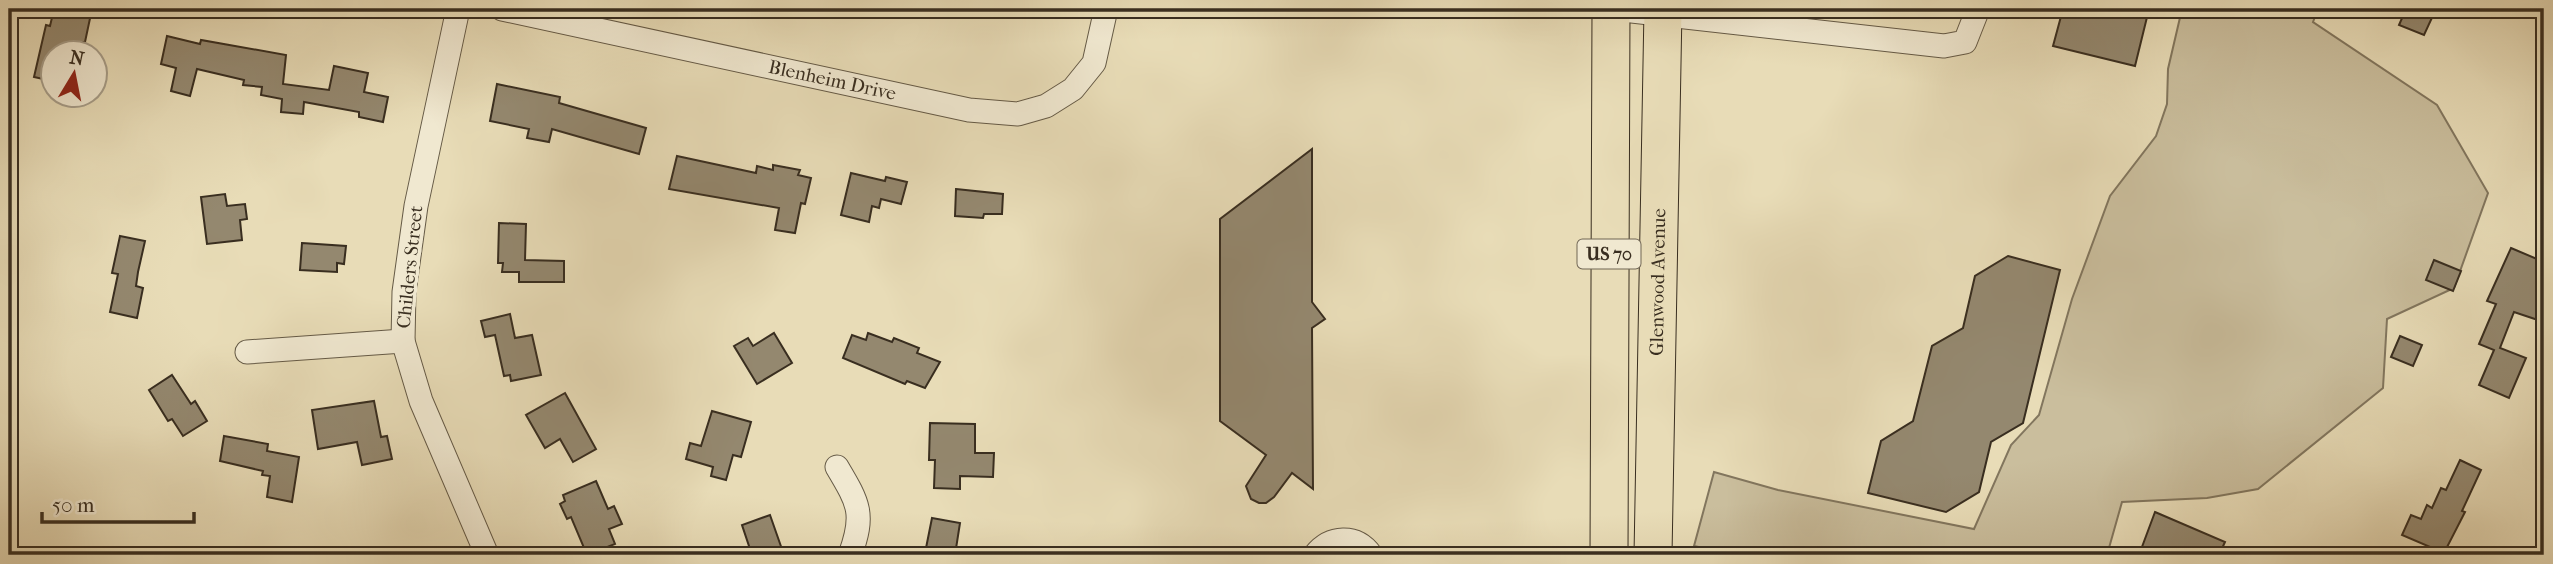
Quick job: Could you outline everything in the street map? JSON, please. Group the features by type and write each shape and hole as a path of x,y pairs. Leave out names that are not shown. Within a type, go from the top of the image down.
{"main road":[{"name":"US 70","path":"1609,555 1612,9"},
{"name":"Glenwood Avenue","path":"1653,555 1663,12"}],"street":[{"name":"Childers Street","path":"458,9 416,206 404,292 403,341 421,401 487,555"},
{"name":"Blenheim Drive","path":"502,9 969,110 1018,114 1046,106 1073,89 1094,63 1106,9"},
{"path":"1612,9 1663,12 1944,46 1965,42 1978,9"},
{"path":"247,352 403,341"},
{"path":"837,467 855,497 860,527 850,555"},
{"path":"1315,555 1329,542 1340,539 1360,544 1371,555"}],"shaded area":[{"path":"2182,9 2318,9 2313,22 2437,105 2488,193 2454,288 2387,319 2383,388 2258,489 2207,498 2122,502 2107,555 1736,555 1694,546 1714,472 1778,490 1974,529 2011,445 2039,415 2072,299 2110,196 2156,136 2167,104 2168,69"}],"building":[{"path":"54,9 92,9 86,38 43,38 46,25 50,26"},
{"path":"2063,9 2149,9 2135,66 2053,46"},
{"path":"2406,9 2436,9 2424,35 2399,25"},
{"path":"167,36 200,44 201,40 286,55 283,84 329,90 334,66 368,73 364,92 388,97 383,122 359,117 359,112 304,102 303,114 281,112 282,99 261,95 262,87 243,85 244,80 197,69 190,96 171,91 176,68 161,64"},
{"path":"38,60 38,78 34,77"},
{"path":"497,84 560,97 559,103 646,128 639,154 552,129 549,142 527,138 529,129 490,121"},
{"path":"1312,149 1312,302 1325,319 1312,328 1313,489 1292,473 1274,497 1266,503 1259,503 1251,499 1246,486 1266,455 1220,421 1220,219"},
{"path":"677,156 756,173 757,166 773,170 773,165 800,170 798,175 811,178 805,204 801,203 795,233 775,230 779,208 669,189"},
{"path":"851,173 885,181 886,177 907,182 901,204 881,199 879,208 872,206 869,222 841,215"},
{"path":"956,189 1003,194 1002,214 984,214 983,218 955,216"},
{"path":"225,194 227,206 245,204 247,219 240,220 242,240 207,244 201,197"},
{"path":"499,223 526,224 525,260 564,261 564,282 519,282 519,272 502,272 503,263 498,263"},
{"path":"120,236 145,241 136,286 143,288 137,318 110,312 118,274 112,273"},
{"path":"302,243 346,246 344,264 337,263 337,272 300,270"},
{"path":"2511,248 2544,262 2544,322 2514,312 2500,348 2526,358 2509,398 2479,385 2494,350 2479,344 2496,304 2487,301"},
{"path":"2008,256 2060,270 2023,423 1991,442 1979,492 1946,512 1868,493 1881,441 1913,421 1932,346 1963,328 1975,276"},
{"path":"2434,260 2461,271 2453,291 2426,280"},
{"path":"510,314 515,338 532,335 541,375 511,381 510,375 504,376 495,335 485,337 481,321"},
{"path":"774,333 792,363 757,384 734,346 748,338 753,346"},
{"path":"868,333 892,342 894,338 919,348 917,353 940,362 925,388 907,381 905,384 843,358 852,335 866,340"},
{"path":"2400,336 2422,345 2413,366 2391,357"},
{"path":"172,375 191,404 195,401 207,421 183,436 172,419 168,421 149,390"},
{"path":"565,393 596,449 573,462 560,439 545,448 526,415"},
{"path":"374,401 381,437 387,436 392,459 362,465 357,442 318,449 312,410"},
{"path":"712,411 751,422 741,457 733,455 726,480 711,476 713,467 686,459 690,443 701,446"},
{"path":"930,423 975,424 975,453 994,453 993,477 960,476 960,489 934,488 935,460 929,460"},
{"path":"224,436 268,444 267,451 299,457 292,502 267,497 270,476 262,475 263,471 220,461"},
{"path":"2460,460 2481,470 2462,511 2465,512 2444,553 2402,535 2411,515 2421,519 2427,505 2432,508 2441,488 2446,490"},
{"path":"596,481 608,509 614,506 622,524 609,529 615,544 587,555 571,517 567,519 560,504 565,501 563,495"},
{"path":"2155,512 2225,542 2219,555 2139,555"},
{"path":"770,515 784,555 752,555 742,525"},
{"path":"932,518 960,523 955,555 925,553"}]}
